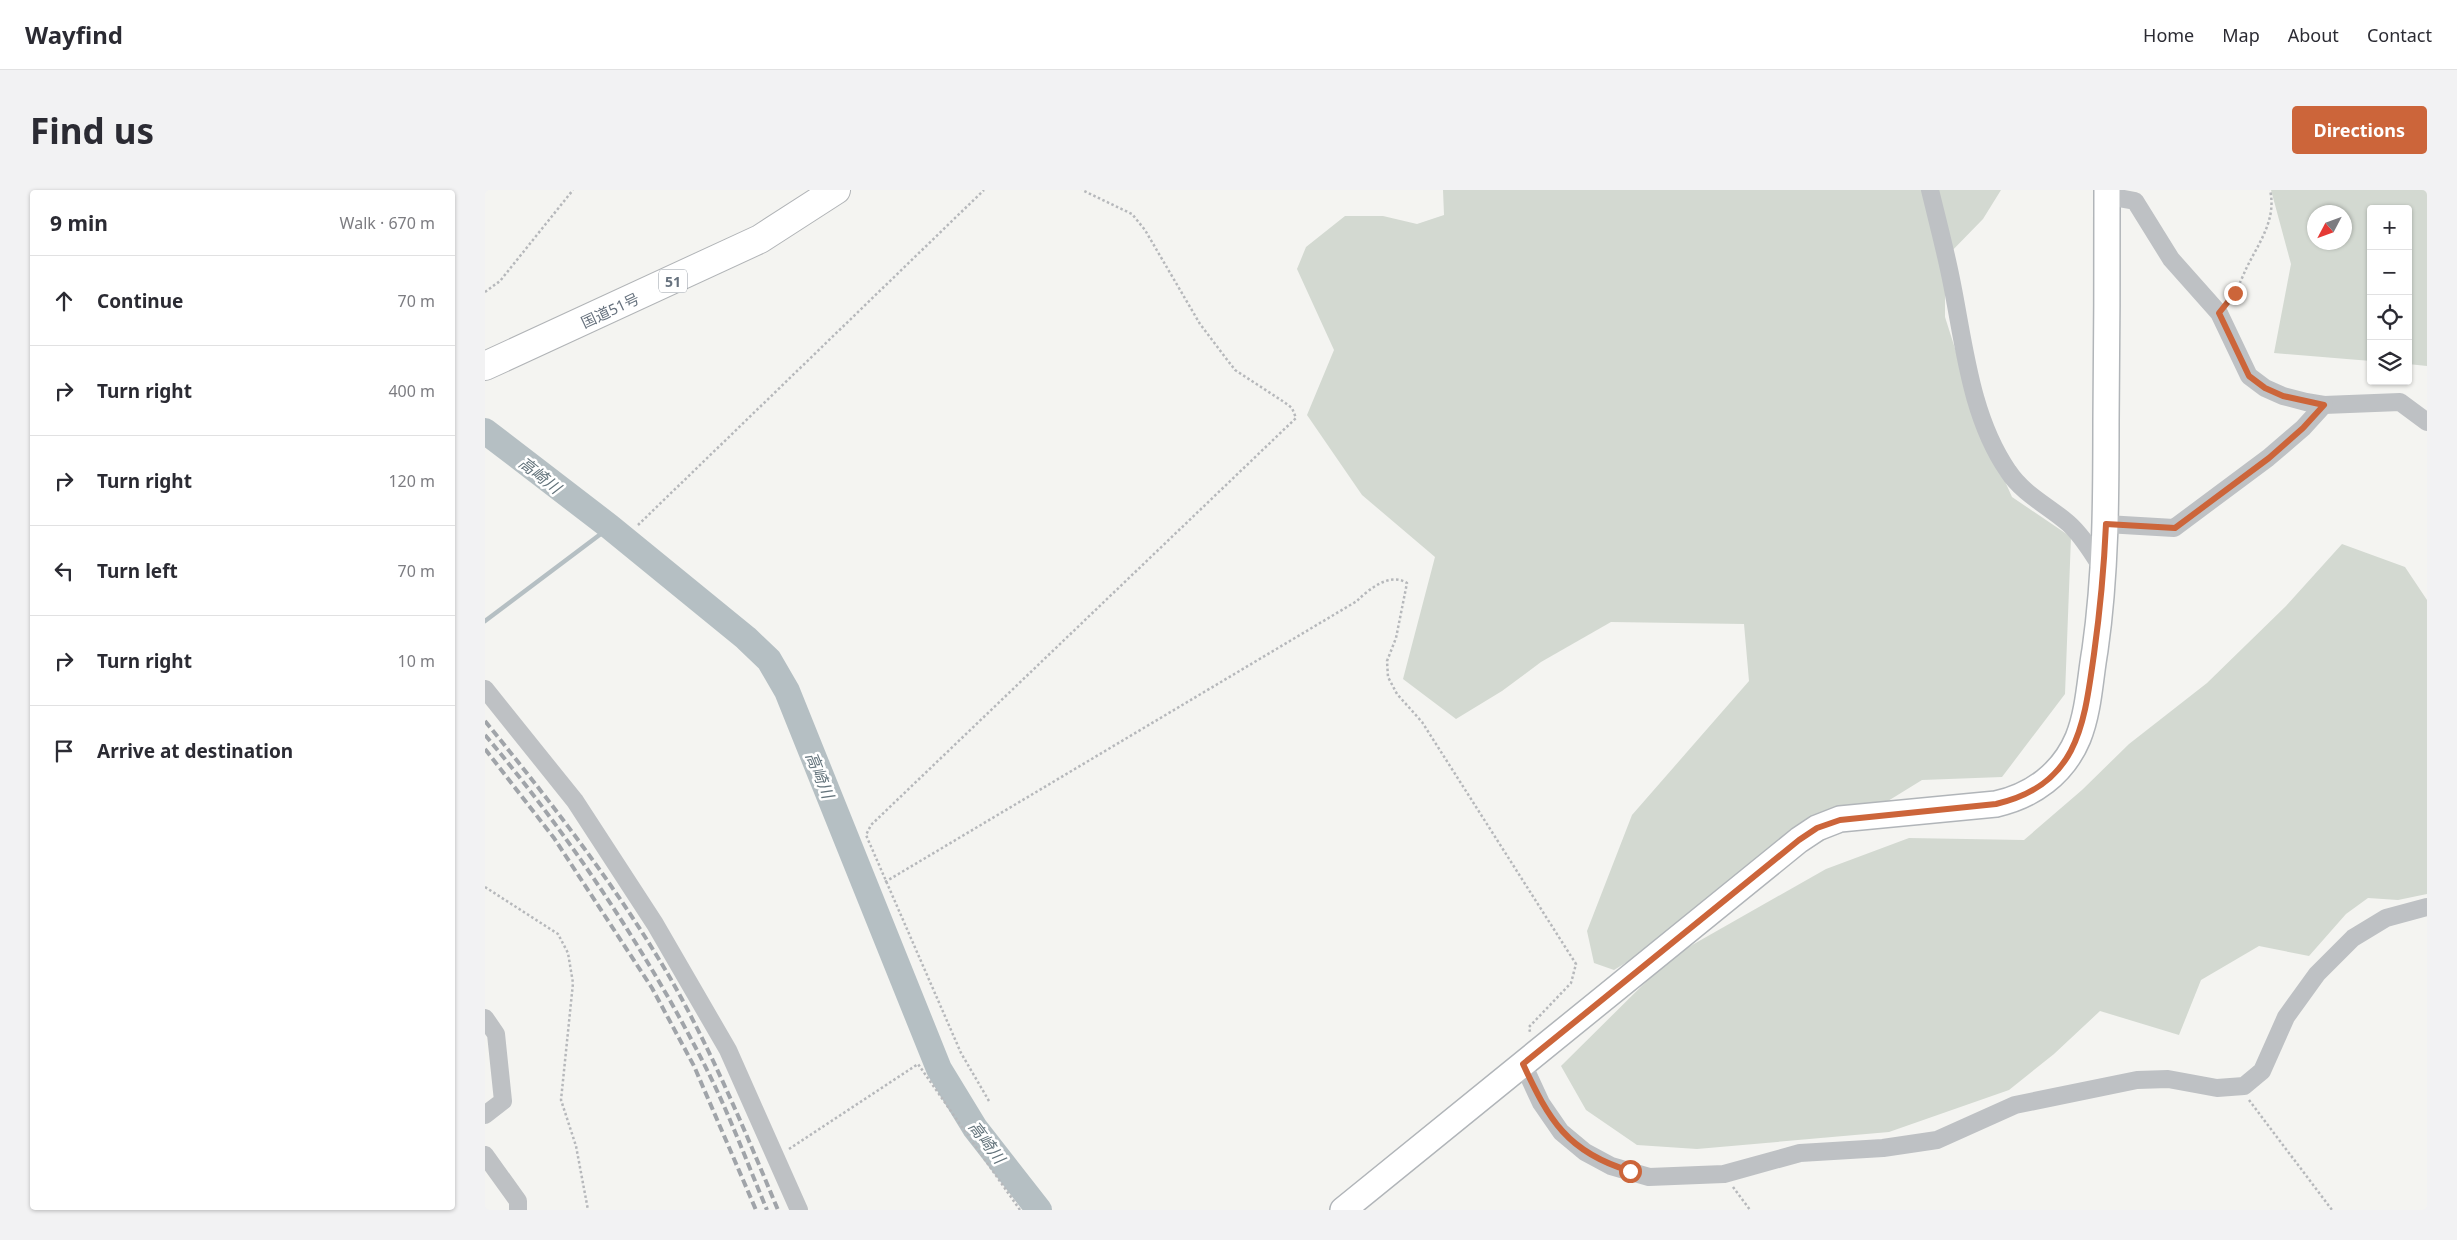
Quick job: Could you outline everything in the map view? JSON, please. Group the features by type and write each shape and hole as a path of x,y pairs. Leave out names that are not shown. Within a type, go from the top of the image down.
{"highway":[{"name":"国道51号","path":"494,362 760,239 819,195"}],"street":[{"path":"1930,190 1951,275 1971,380 1991,440 2008,471 2025,491 2068,523 2084,541 2104,571"},
{"path":"1343,1210 1799,840 1817,828 1840,820 1996,804 2015,800 2046,782 2070,752 2078,739 2085,715 2102,601 2104,571 2106,524 2107,193 2135,201 2171,259 2219,313 2249,376 2265,388 2283,396 2324,405 2400,402 2427,422"},
{"path":"2106,524 2175,528 2269,458 2303,428 2324,405"},
{"path":"485,689 575,801 655,924 728,1050 799,1210"},
{"path":"1528,1059 1541,1103 1561,1132 1585,1152 1611,1166 1649,1177 1724,1174 1800,1153 1883,1148 1937,1140 2015,1104 2137,1080 2168,1079 2217,1088 2244,1086 2262,1070 2286,1017 2317,974 2353,938 2386,918 2427,907"},
{"path":"485,1018 496,1034 503,1101 485,1115"},
{"path":"485,1155 518,1202 518,1210"}],"path":[{"path":"485,292 500,281 573,190"},
{"path":"638,525 984,190"},
{"path":"989,1101 961,1053 866,835 871,825 1296,418 1292,408 1242,375 1222,353 1200,324 1145,230 1131,214 1082,190"},
{"path":"2219,313 2235,293 2263,239 2270,217 2272,198 2270,190"},
{"path":"885,882 1357,601 1374,587 1391,579 1401,579 1407,583 1396,638 1387,661 1388,677 1397,694 1422,722 1576,964 1571,983 1529,1027 1528,1059"},
{"path":"485,887 558,934 568,952 573,983 561,1100 576,1146 588,1210"},
{"path":"775,1158 918,1064 1020,1210"},
{"path":"2244,1086 2247,1097 2332,1210"},
{"path":"1724,1174 1750,1210"}],"shaded area":[{"path":"1443,190 2001,190 1983,219 1945,258 1945,317 1978,421 2012,497 2071,537 2065,694 2002,777 1922,780 1614,970 1594,963 1587,931 1632,815 1749,681 1744,624 1611,622 1541,662 1502,691 1456,719 1403,679 1435,557 1362,495 1307,415 1334,350 1297,269 1306,247 1345,216 1383,216 1417,224 1444,215"},
{"path":"2271,190 2427,190 2427,366 2412,364 2412,205 2367,205 2367,361 2274,353 2291,264"},
{"path":"2342,544 2405,567 2427,600 2427,894 2398,900 2368,898 2346,914 2309,956 2259,946 2201,980 2179,1035 2100,1011 2054,1054 2009,1090 1889,1132 1697,1149 1637,1145 1586,1110 1561,1066 1671,957 1826,869 1909,838 2024,840 2082,790 2129,744 2207,683 2286,606"}],"waterway":[{"name":"高崎川","path":"485,431 610,527 746,638 769,660 787,691 939,1069 975,1128 1039,1210"},
{"path":"485,621 610,527"}],"railway":[{"path":"485,721 582,845 649,943 669,976 714,1062 778,1210"},
{"path":"485,735 574,850 603,891 655,975 711,1078 767,1210"},
{"path":"485,749 554,838 652,988 694,1066 756,1210"}],"route":[{"path":"1630,1171 1611,1166 1585,1152 1561,1132 1541,1103 1523,1064 1799,840 1817,828 1840,820 1996,804 2015,800 2046,782 2061,766 2078,739 2085,715 2102,601 2106,524 2175,528 2269,458 2303,428 2324,405 2283,396 2265,388 2249,376 2219,313 2235,293"}]}
